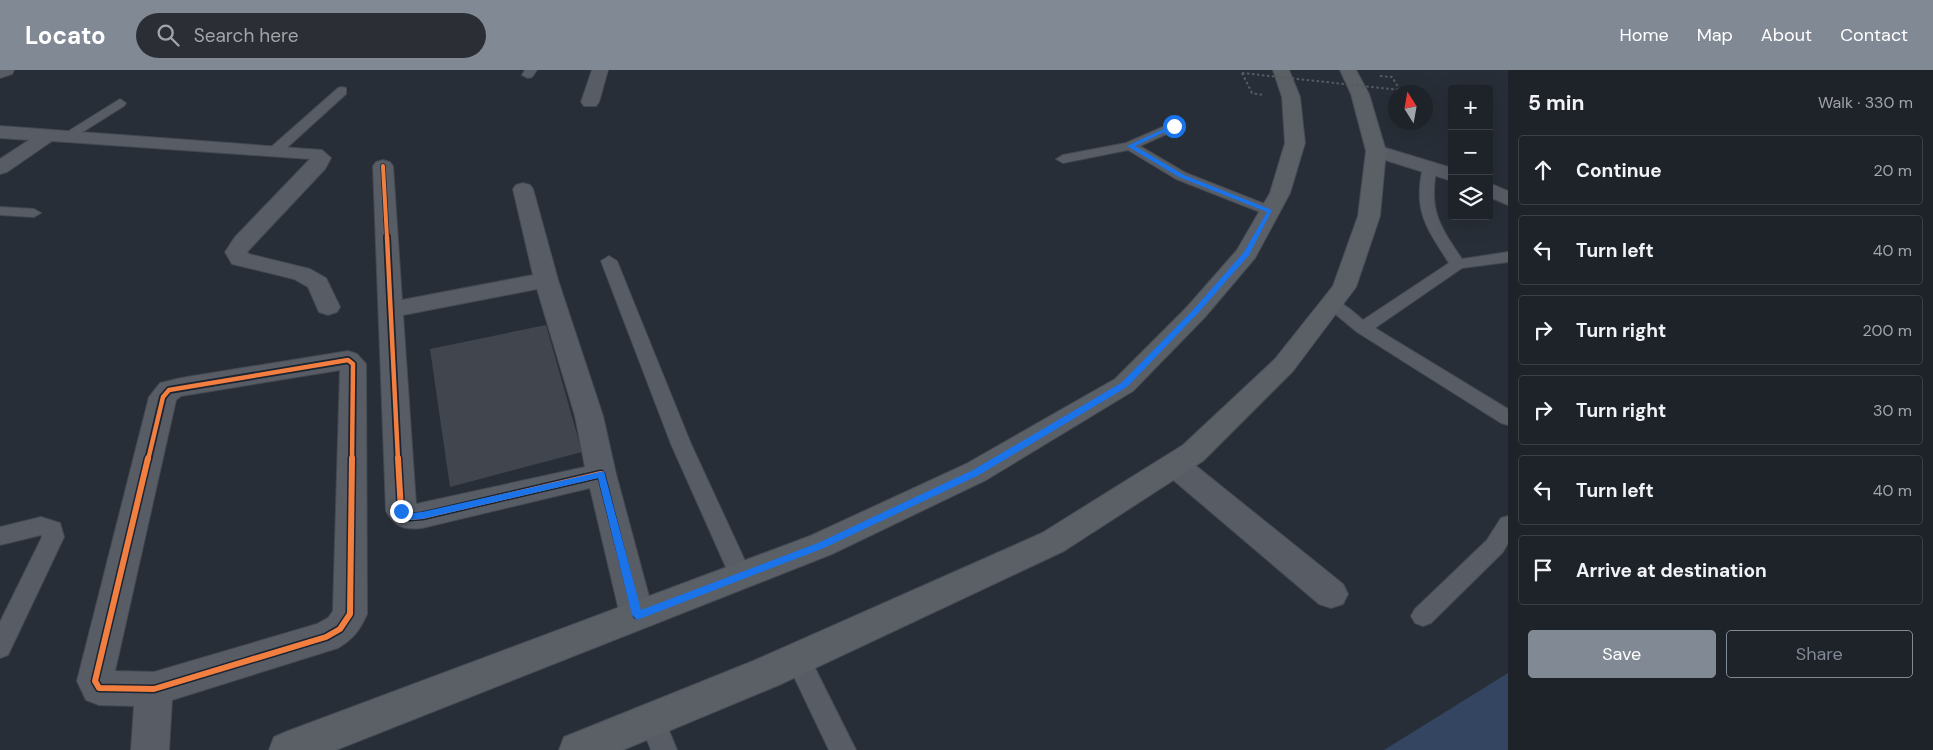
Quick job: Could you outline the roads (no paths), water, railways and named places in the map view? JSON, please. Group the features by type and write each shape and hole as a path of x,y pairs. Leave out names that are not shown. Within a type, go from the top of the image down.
{"main road":[{"path":"288,750 821,545 976,472 1124,385 1196,312 1247,253 1280,194 1295,143 1291,97 1281,70"},
{"path":"578,750 797,658 1052,542 1193,453 1284,365 1344,287 1369,216 1376,150 1360,94 1348,70"}],"street":[{"path":"0,73 6,70"},
{"path":"590,102 600,70"},
{"path":"0,132 315,154 321,158 318,165 243,242 236,252 240,259 302,274 318,283 328,307"},
{"path":"0,168 56,137"},
{"path":"1376,150 1448,174"},
{"path":"383,166 401,511 409,517 601,474"},
{"path":"523,189 546,280 590,416 601,474 637,615"},
{"path":"1493,191 1508,199"},
{"path":"390,310 546,280"},
{"path":"348,360 353,364 350,614 340,629 326,637 154,689 99,688 95,681 163,397 169,390 181,387 348,360"},
{"path":"1175,465 1331,594"},
{"path":"150,750 154,689"}],"lane":[{"path":"275,151 342,91"},
{"path":"56,137 120,103"},
{"path":"1063,159 1130,146 1174,126"},
{"path":"1130,146 1182,176 1270,211"},
{"path":"1430,167 1424,188 1426,215 1458,264"},
{"path":"0,211 34,214"},
{"path":"1363,328 1458,264 1508,257"},
{"path":"608,261 681,444 742,576"},
{"path":"1331,304 1363,328 1508,418"},
{"path":"1423,616 1496,546 1508,524"},
{"path":"0,536 41,526 52,530 54,537 0,647"},
{"path":"797,658 843,750"},
{"path":"652,720 664,750"}],"water":[{"path":"1508,673 1508,750 1384,750"}]}
